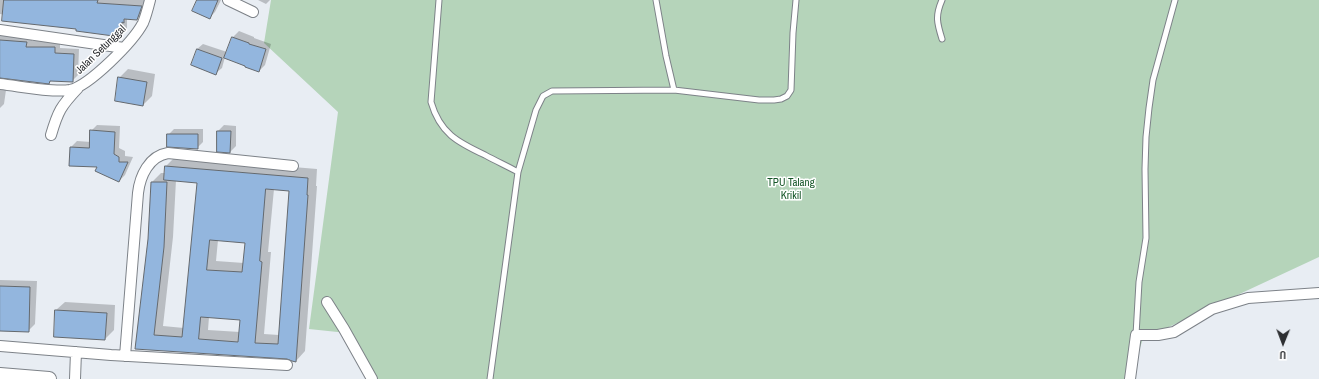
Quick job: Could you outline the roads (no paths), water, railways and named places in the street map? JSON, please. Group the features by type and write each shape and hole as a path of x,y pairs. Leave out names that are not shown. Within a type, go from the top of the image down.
{"street":[{"name":"Jalan Setunggal","path":"0,84 61,91 78,88 90,80 134,37 143,23 149,0"},
{"path":"228,0 253,12"},
{"path":"0,30 124,48"},
{"path":"51,135 59,111 78,88"},
{"path":"125,356 138,193 140,180 151,162 162,154 168,153 292,166"},
{"path":"1130,379 1136,334 1158,335 1174,332 1212,309 1248,298 1319,293"},
{"path":"327,302 372,379"},
{"path":"0,346 125,356 287,365"},
{"path":"75,379 76,352"},
{"path":"0,375 49,379"}],"lane":[{"path":"439,0 430,102 434,114 449,135 463,145 518,172"},
{"path":"656,0 674,90"},
{"path":"490,379 518,172 536,110 543,96 552,91 674,90 759,100 781,99 791,90 792,33 796,0"},
{"path":"942,0 937,10 937,23 942,39"},
{"path":"1136,334 1139,282 1146,238 1145,169 1149,108 1153,80 1175,0"}],"park label":[{"name":"TPU Talang Krikil","path":"791,189"}]}
